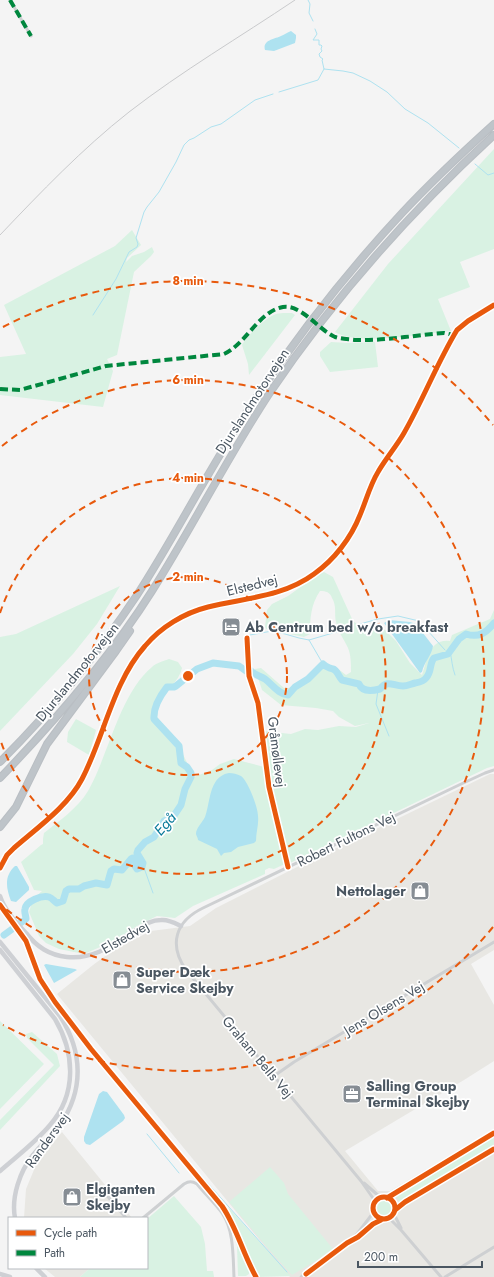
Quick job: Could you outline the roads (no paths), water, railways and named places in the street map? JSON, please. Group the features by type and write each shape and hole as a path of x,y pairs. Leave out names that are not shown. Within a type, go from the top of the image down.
{"highway":[{"name":"Djurslandmotorvejen","path":"0,762 57,701 112,631 162,555 247,412 307,327 364,255 403,212 494,124"},
{"name":"Djurslandmotorvejen","path":"0,778 39,738 85,685 138,613 184,539 244,433 288,367 314,332 365,268 410,217 440,186 494,135"},
{"path":"0,827 16,807 47,744 146,608 184,539"}],"street":[{"path":"10,0 31,36"},
{"name":"Elstedvej","path":"0,868 7,855 65,803 77,788 86,771 127,671 144,647 153,638 166,627 193,612 208,607 271,594 300,583 314,574 339,550 355,526 377,472 404,433 457,330 477,315 494,306"},
{"name":"Robert Fultons Vej","path":"181,926 190,916 203,908 459,785 494,770"},
{"name":"Elstedvej","path":"0,896 3,904 33,942 44,950 57,956 75,958 89,956 103,951 150,922 166,920 181,926"},
{"name":"Graham Bells Vej","path":"181,926 176,939 179,961 361,1181 375,1201"},
{"name":"Randersvej","path":"0,942 60,1016 68,1029 77,1060 78,1078 75,1094 69,1110 59,1126 33,1154 26,1166 15,1197 15,1217"},
{"name":"Jens Olsens Vej","path":"274,1076 294,1062 494,942"},
{"name":"Randersvej","path":"0,950 55,1019 62,1030 67,1045 71,1070 66,1096 54,1121 0,1171"},
{"path":"387,1198 494,1133"},
{"path":"347,1243 358,1237 373,1224 389,1218 405,1202 494,1149"},
{"name":"Graham Bells Vej","path":"361,1181 380,1197"},
{"path":"144,1217 184,1184 189,1182 197,1184 222,1214 227,1223 233,1246 234,1277"},
{"path":"104,1192 125,1217"},
{"path":"381,1220 373,1213 372,1208 375,1201 380,1197 387,1198 393,1202 394,1212 401,1230"},
{"path":"302,1277 357,1234 373,1213"},
{"path":"389,1218 441,1277"},
{"path":"445,1277 494,1247"},
{"path":"37,1269 44,1277"},
{"path":"0,1274 10,1277"}],"water":[{"path":"291,31 296,35 295,43 274,51 265,50 265,44 267,42"},
{"path":"389,620 416,624 433,646 422,672 420,673 384,623"},
{"path":"229,773 241,776 247,783 258,812 258,822 256,841 254,843 238,847 231,852 224,853 221,856 217,849 198,840 196,832 205,817 210,794 216,781 220,777"},
{"path":"15,866 17,866 29,887 29,890 16,902 11,901 7,887 9,874"},
{"path":"46,964 77,970 54,983 44,965"},
{"path":"103,1091 107,1092 125,1118 90,1145 86,1144 84,1137 99,1094"}],"waterway":[{"path":"308,0 310,4 309,13 313,21"},
{"path":"315,29 317,34 313,40 319,40 319,45 322,46 322,51 319,54 323,59 324,69 353,73 370,81 387,92 405,109 428,123 459,148"},
{"path":"279,92 318,80 324,69"},
{"path":"93,315 116,279 129,252 137,247 138,244 136,238 144,212 159,192 184,145 189,140 211,127 221,124 255,100 273,94"},
{"path":"475,164 488,175 494,173"},
{"path":"360,624 398,616 419,621 445,650"},
{"name":"Egå","path":"251,671 265,679 278,691 288,695 295,687 308,679 323,664 337,672 342,680 359,684 360,687 365,690 380,689 386,684 406,686 424,680 428,676 431,663 434,658 448,654 459,639 466,634 482,634 494,623"},
{"path":"250,635 272,631 309,640 350,628"},
{"path":"309,640 323,664"},
{"path":"450,651 455,675"},
{"name":"Egå","path":"4,935 26,919 26,906 35,899 49,897 57,903 63,901 66,891 69,889 79,889 96,883 107,885 111,871 114,869 122,870 133,858 137,861 135,866 137,869 142,867 143,863 137,853 138,850 145,842 154,837 164,821 173,817 181,805 185,789 191,777 191,773 187,767 181,763 179,746 154,719 156,706 160,698 167,687 176,686 197,669 213,663 239,666 246,671"},
{"path":"378,690 376,704 389,736"},
{"path":"143,865 153,893"},
{"path":"93,1047 195,1169 287,1272"},
{"path":"147,1134 179,1173"}],"tram line":[{"path":"0,235 78,156 129,112 190,68 295,0"}],"place":[{"name":"Ab Centrum bed w/o breakfast","path":"231,627"},
{"name":"Nettolager","path":"420,891"},
{"name":"Super Dæk Service Skejby","path":"122,980"},
{"name":"Salling Group Terminal Skejby","path":"352,1094"},
{"name":"Elgiganten Skejby","path":"72,1197"}]}
